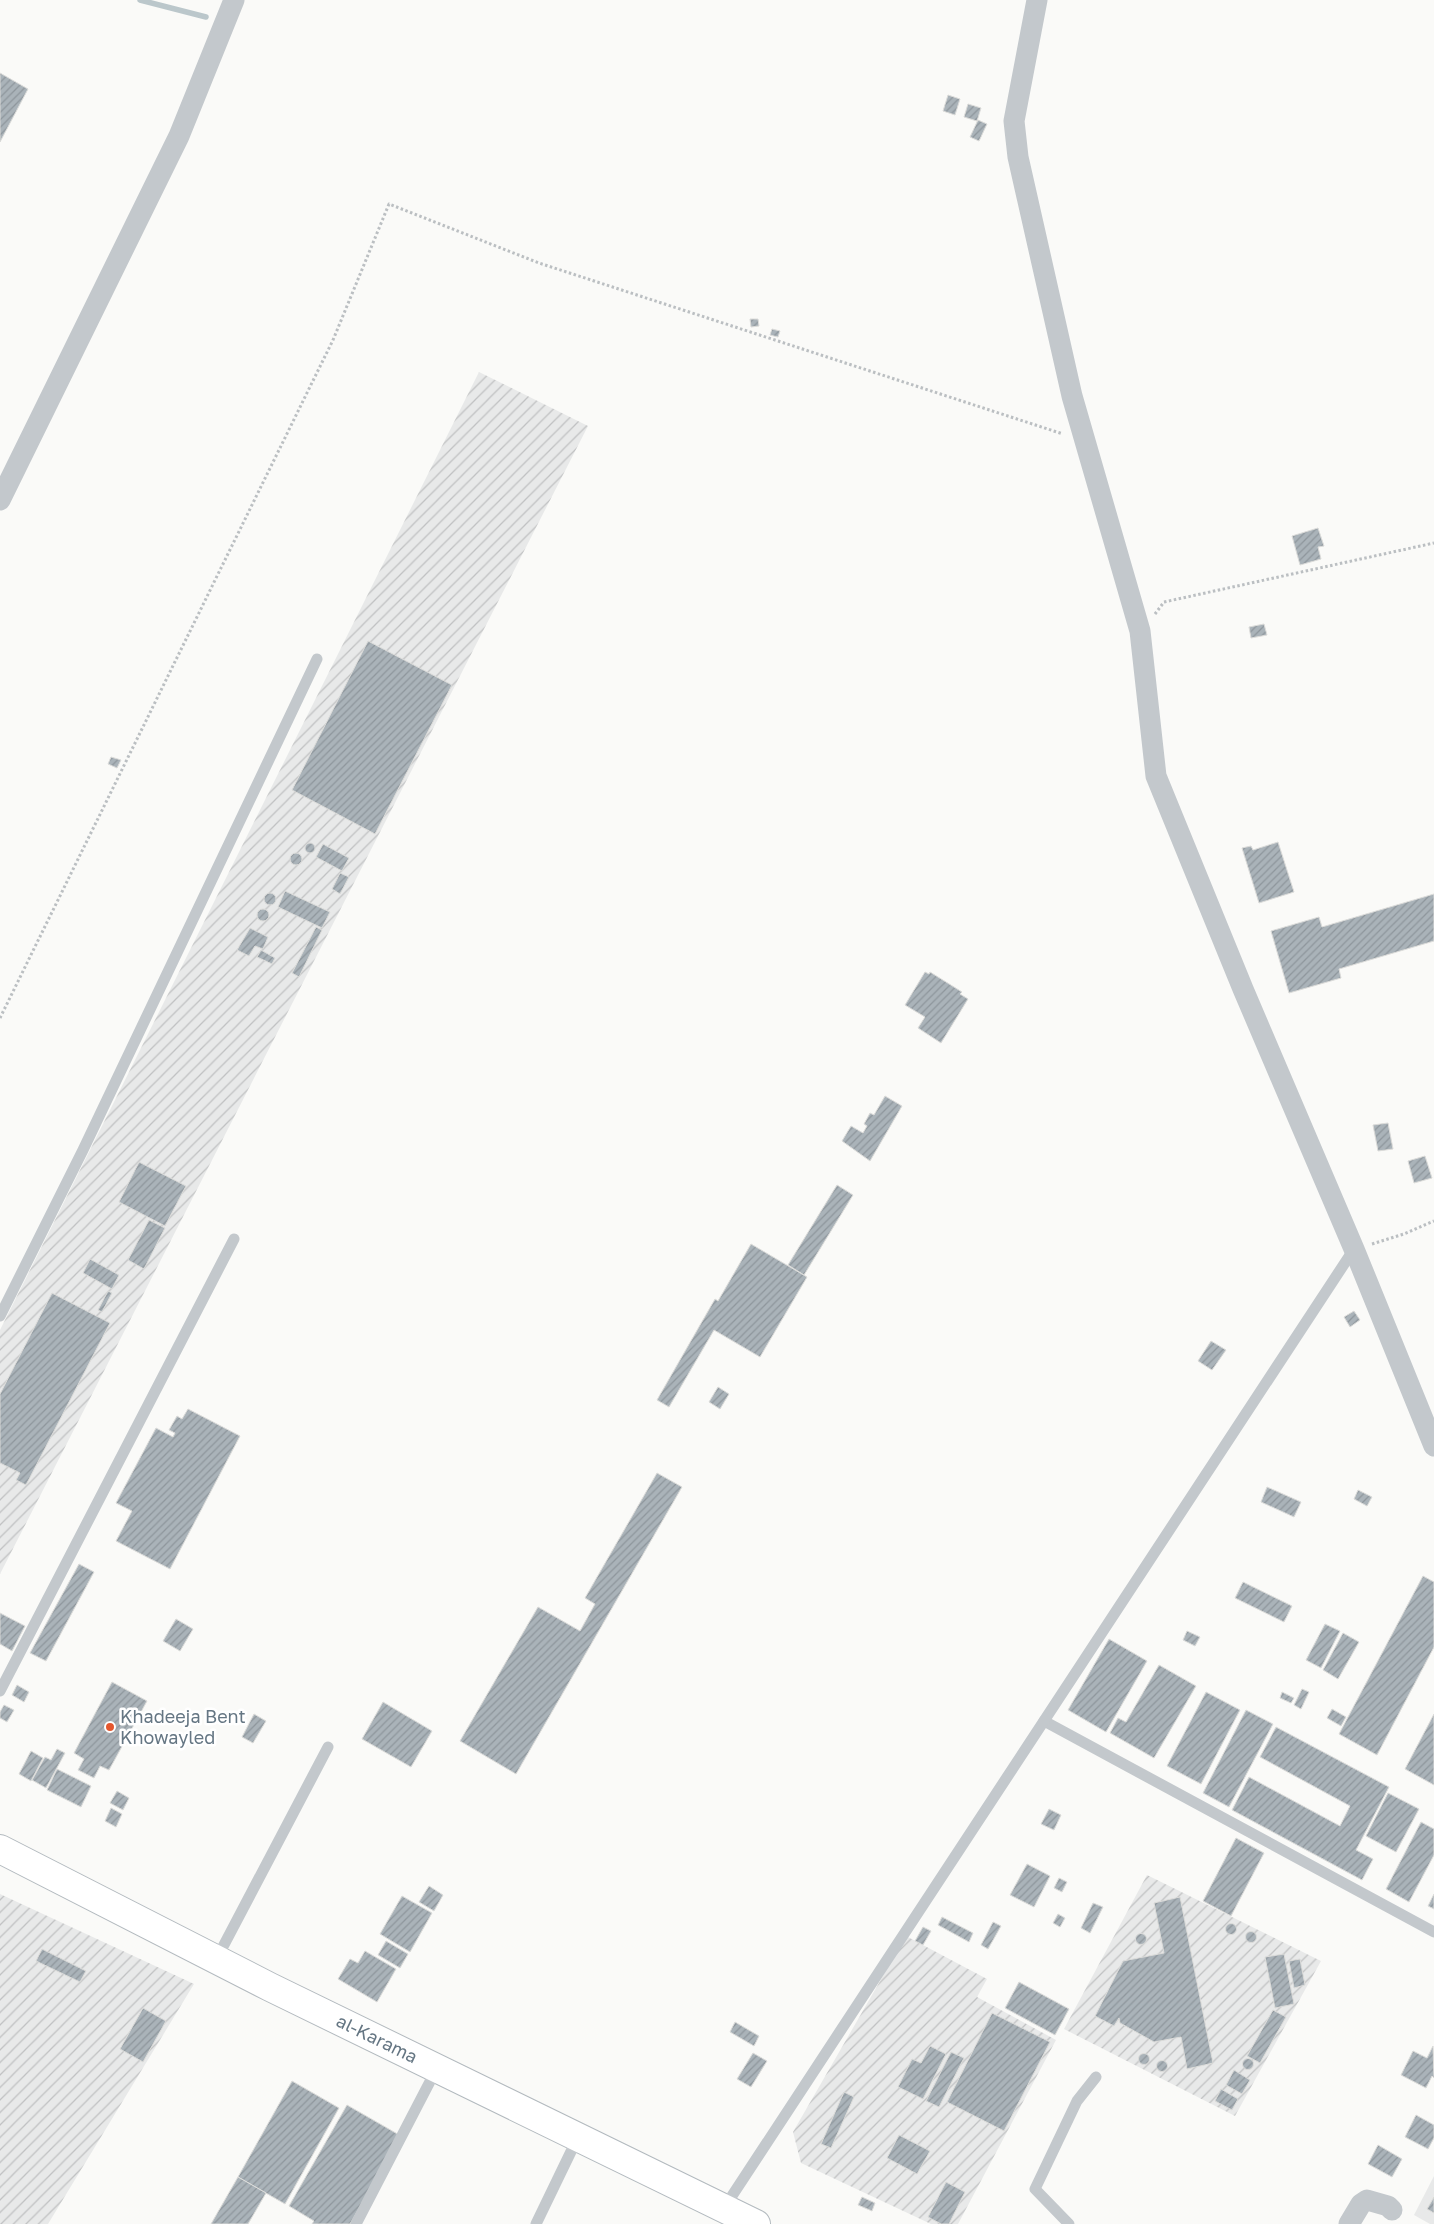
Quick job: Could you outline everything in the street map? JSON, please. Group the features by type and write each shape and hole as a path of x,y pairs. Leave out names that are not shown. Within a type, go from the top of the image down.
{"main road":[{"name":"al-Karama","path":"0,1850 216,1960 756,2224"}],"street":[{"path":"0,500 179,136 234,0"},
{"path":"1037,0 1014,121 1018,157 1072,396 1140,631 1156,776 1243,990 1354,1249 1434,1446"},
{"path":"1349,2224 1361,2204 1367,2200 1388,2206 1392,2210"}],"lane":[{"path":"0,1316 83,1150 316,659"},
{"path":"0,1691 234,1239"},
{"path":"724,2208 1354,1249"},
{"path":"1044,1721 1434,1932"},
{"path":"216,1960 328,1747"},
{"path":"356,2224 436,2068"},
{"path":"1069,2224 1035,2189 1077,2101 1096,2077"},
{"path":"536,2224 578,2137"}],"path":[{"path":"0,1018 333,340 389,204 539,263 1085,441"},
{"path":"1140,631 1164,602 1434,543"},
{"path":"1354,1249 1404,1234 1434,1221"}],"shaded area":[{"path":"479,372 588,426 0,1574 0,1330"},
{"path":"1147,1875 1321,1961 1235,2116 1064,2029"},
{"path":"0,1894 194,1984 48,2224 0,2224"},
{"path":"906,1936 987,1979 977,1997 1056,2040 958,2224 931,2224 801,2163 793,2132"},
{"path":"1434,2176 1434,2224 1430,2224 1414,2215"}],"building":[{"path":"0,73 28,89 0,142"},
{"path":"948,95 960,99 955,115 943,111"},
{"path":"968,104 981,108 977,121 964,117"},
{"path":"978,120 987,124 979,141 970,137"},
{"path":"750,319 758,319 759,326 751,327"},
{"path":"772,329 780,331 778,337 770,335"},
{"path":"1318,528 1324,546 1318,547 1321,559 1300,565 1292,536"},
{"path":"1264,624 1267,635 1251,638 1249,627"},
{"path":"368,641 452,685 375,834 292,790"},
{"path":"111,757 121,760 117,768 108,764"},
{"path":"1278,842 1294,892 1259,903 1242,848 1251,846 1253,850"},
{"path":"308,843 312,843 315,848 314,852 308,853 305,850 305,846"},
{"path":"323,844 349,858 342,871 316,857"},
{"path":"294,853 298,853 302,859 298,865 294,865 290,861 290,857"},
{"path":"340,873 349,877 340,894 332,889"},
{"path":"285,891 330,912 322,928 278,907"},
{"path":"272,893 275,894 275,904 268,905 265,904 264,897 265,894"},
{"path":"1434,894 1434,941 1339,969 1341,978 1289,993 1271,931 1319,917 1322,927"},
{"path":"265,909 268,910 268,920 261,921 258,920 257,913 258,910"},
{"path":"316,927 322,930 299,977 292,973"},
{"path":"250,928 268,937 263,949 255,946 249,956 237,950"},
{"path":"261,950 275,958 272,964 257,957"},
{"path":"925,972 929,974 930,972 962,992 960,994 968,999 941,1043 918,1028 925,1017 905,1005"},
{"path":"885,1096 902,1106 870,1161 842,1141 851,1126 863,1133 867,1126 864,1124 870,1113 874,1115"},
{"path":"1388,1123 1393,1149 1378,1151 1373,1125"},
{"path":"1425,1156 1432,1178 1414,1183 1408,1161"},
{"path":"139,1162 186,1186 165,1226 119,1202"},
{"path":"837,1185 853,1195 804,1275 788,1265"},
{"path":"149,1220 165,1228 144,1269 128,1260"},
{"path":"751,1244 807,1277 760,1357 714,1330 669,1407 657,1400 715,1299 718,1301"},
{"path":"90,1259 119,1275 112,1289 83,1273"},
{"path":"108,1291 112,1293 102,1312 98,1310"},
{"path":"52,1293 110,1323 26,1485 16,1480 20,1473 0,1463 0,1394"},
{"path":"1354,1311 1360,1320 1350,1327 1344,1317"},
{"path":"1211,1341 1226,1350 1212,1370 1198,1361"},
{"path":"718,1387 729,1394 720,1409 709,1402"},
{"path":"188,1409 240,1436 170,1569 116,1541 132,1511 116,1503 156,1428 173,1437 175,1433 169,1430 177,1416 182,1419"},
{"path":"657,1473 682,1487 516,1774 460,1741 538,1607 580,1631 595,1604 585,1598"},
{"path":"1267,1487 1301,1502 1294,1517 1261,1502"},
{"path":"1358,1490 1372,1497 1367,1506 1354,1499"},
{"path":"79,1564 94,1572 46,1661 30,1653"},
{"path":"1423,1576 1434,1582 1434,1647 1377,1755 1339,1734"},
{"path":"1243,1582 1292,1606 1284,1622 1235,1598"},
{"path":"0,1613 25,1626 12,1651 0,1644"},
{"path":"176,1619 193,1629 180,1651 163,1641"},
{"path":"1325,1624 1340,1631 1321,1668 1306,1660"},
{"path":"1187,1631 1200,1637 1195,1646 1183,1640"},
{"path":"1343,1633 1359,1642 1338,1679 1323,1670"},
{"path":"1109,1639 1147,1661 1106,1732 1068,1710"},
{"path":"1159,1665 1196,1686 1154,1758 1110,1733 1118,1718 1126,1722"},
{"name":"Khadeeja Bent Khowayled","path":"112,1682 147,1701 109,1770 100,1766 94,1778 78,1770 84,1759 74,1753"},
{"path":"17,1685 29,1692 24,1702 12,1695"},
{"path":"1302,1689 1309,1692 1301,1709 1294,1705"},
{"path":"1206,1692 1240,1710 1201,1784 1167,1766"},
{"path":"1282,1692 1294,1698 1291,1703 1280,1698"},
{"path":"383,1702 432,1731 411,1767 362,1739"},
{"path":"4,1705 14,1710 7,1722 0,1718 0,1712"},
{"path":"1332,1709 1346,1717 1341,1726 1327,1718"},
{"path":"1246,1710 1273,1724 1229,1807 1203,1793"},
{"path":"254,1714 266,1721 253,1743 242,1737"},
{"path":"1434,1714 1434,1785 1405,1769"},
{"path":"1276,1727 1389,1787 1356,1850 1373,1859 1362,1880 1232,1810 1249,1777 1340,1826 1350,1806 1260,1757"},
{"path":"57,1749 65,1753 46,1788 32,1780 45,1757 51,1760"},
{"path":"31,1751 43,1758 31,1781 19,1774"},
{"path":"57,1769 91,1786 81,1807 47,1790"},
{"path":"117,1791 129,1798 123,1810 110,1803"},
{"path":"1388,1793 1419,1809 1396,1852 1366,1836"},
{"path":"111,1808 122,1814 116,1827 105,1821"},
{"path":"1049,1809 1061,1815 1054,1830 1041,1824"},
{"path":"1421,1822 1434,1829 1434,1855 1409,1902 1386,1889"},
{"path":"1236,1838 1264,1853 1231,1916 1203,1901"},
{"path":"1027,1864 1050,1876 1034,1907 1010,1895"},
{"path":"1059,1878 1067,1882 1062,1892 1054,1888"},
{"path":"429,1886 443,1895 434,1911 419,1902"},
{"path":"1434,1894 1434,1909 1428,1906"},
{"path":"402,1896 432,1913 410,1952 380,1934"},
{"path":"1180,1897 1213,2063 1187,2069 1181,2037 1154,2042 1120,2023 1119,2018 1114,2026 1095,2016 1123,1961 1164,1953 1154,1903"},
{"path":"1093,1903 1103,1907 1090,1933 1081,1928"},
{"path":"1058,1914 1065,1918 1060,1927 1053,1923"},
{"path":"942,1917 973,1933 969,1942 938,1925"},
{"path":"993,1922 1001,1926 988,1949 981,1945"},
{"path":"1231,1923 1237,1929 1231,1935 1225,1929"},
{"path":"923,1927 931,1931 923,1945 915,1941"},
{"path":"1249,1932 1253,1932 1256,1937 1255,1941 1249,1942 1246,1939 1246,1935"},
{"path":"1141,1933 1147,1939 1141,1945 1135,1939"},
{"path":"386,1941 408,1954 400,1968 378,1955"},
{"path":"42,1949 86,1971 80,1982 36,1961"},
{"path":"365,1951 396,1969 377,2002 338,1979 350,1959 358,1963"},
{"path":"1284,1954 1294,2004 1275,2008 1265,1957"},
{"path":"1300,1959 1305,1985 1294,1988 1289,1961"},
{"path":"1019,1982 1069,2009 1055,2035 1005,2008"},
{"path":"143,2008 166,2021 143,2062 120,2049"},
{"path":"1273,2010 1286,2017 1260,2063 1247,2056"},
{"path":"992,2013 1050,2042 1004,2131 947,2102"},
{"path":"735,2022 759,2036 754,2046 730,2032"},
{"path":"930,2046 946,2054 923,2099 898,2087 912,2059 921,2063"},
{"path":"1433,2046 1434,2078 1432,2076 1426,2088 1401,2075 1413,2051 1427,2058"},
{"path":"951,2052 964,2058 939,2107 926,2101"},
{"path":"753,2053 767,2061 751,2087 737,2079"},
{"path":"1144,2053 1150,2059 1144,2065 1138,2059"},
{"path":"1248,2058 1254,2064 1248,2070 1242,2064"},
{"path":"1162,2060 1168,2066 1162,2072 1156,2066"},
{"path":"1234,2070 1250,2080 1242,2094 1226,2085"},
{"path":"292,2081 339,2108 285,2204 238,2177"},
{"path":"1221,2089 1238,2099 1232,2110 1215,2101"},
{"path":"844,2092 854,2097 831,2148 821,2144"},
{"path":"347,2105 401,2136 350,2224 312,2224 314,2221 289,2206"},
{"path":"1416,2115 1434,2125 1434,2138 1428,2149 1405,2137"},
{"path":"899,2135 930,2151 917,2174 887,2158"},
{"path":"1378,2145 1402,2159 1392,2177 1368,2164"},
{"path":"238,2177 266,2193 248,2224 211,2224"},
{"path":"946,2182 965,2192 949,2224 941,2224 928,2217"},
{"path":"862,2197 875,2203 872,2211 858,2205"},
{"path":"1434,2197 1434,2213 1427,2209"}],"waterway":[{"path":"140,0 206,17"}],"place":[{"name":"Khadeeja Bent Khowayled","path":"110,1727"}]}
